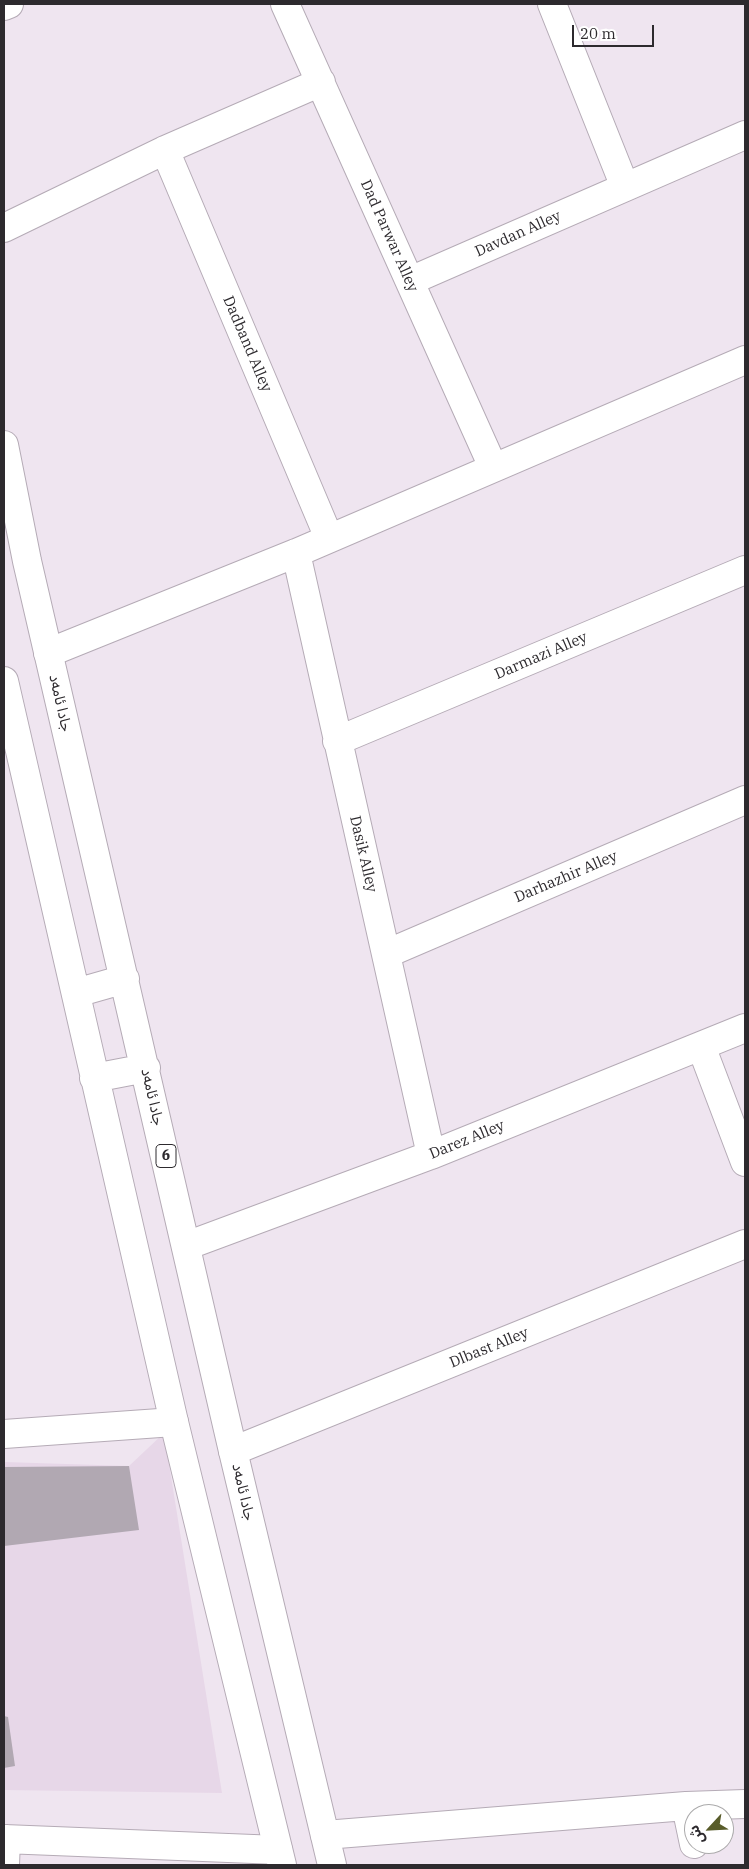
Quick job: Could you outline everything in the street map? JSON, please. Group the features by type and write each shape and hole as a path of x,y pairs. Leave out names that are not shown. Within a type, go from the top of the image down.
{"street":[{"path":"4,6 9,4"},
{"name":"Dad Parwar Alley","path":"286,4 493,467"},
{"path":"552,4 625,187"},
{"path":"4,228 165,150 321,82"},
{"name":"Davdan Alley","path":"410,281 745,135"},
{"name":"Dadband Alley","path":"165,150 329,538"},
{"path":"48,652 296,553 745,360"},
{"name":"جادا ئامەد","path":"4,445 27,562 146,1068 233,1451 332,1865"},
{"name":"Dasik Alley","path":"296,553 431,1155"},
{"name":"Darmazi Alley","path":"337,741 745,570"},
{"path":"4,680 174,1422 280,1858 5,1848"},
{"name":"Darhazhir Alley","path":"386,954 745,800"},
{"path":"76,992 124,980"},
{"name":"Darez Alley","path":"186,1246 431,1155 745,1028"},
{"path":"701,1046 745,1162"},
{"path":"94,1078 146,1068"},
{"name":"Dlbast Alley","path":"233,1451 745,1244"},
{"path":"4,1434 174,1422"},
{"path":"325,1835 684,1806"}],"shaded area":[{"path":"164,1433 222,1793 4,1790 4,1462 129,1466"}],"building":[{"path":"129,1466 139,1530 4,1546 4,1467"},
{"path":"4,1716 8,1717 15,1766 4,1768"}]}
